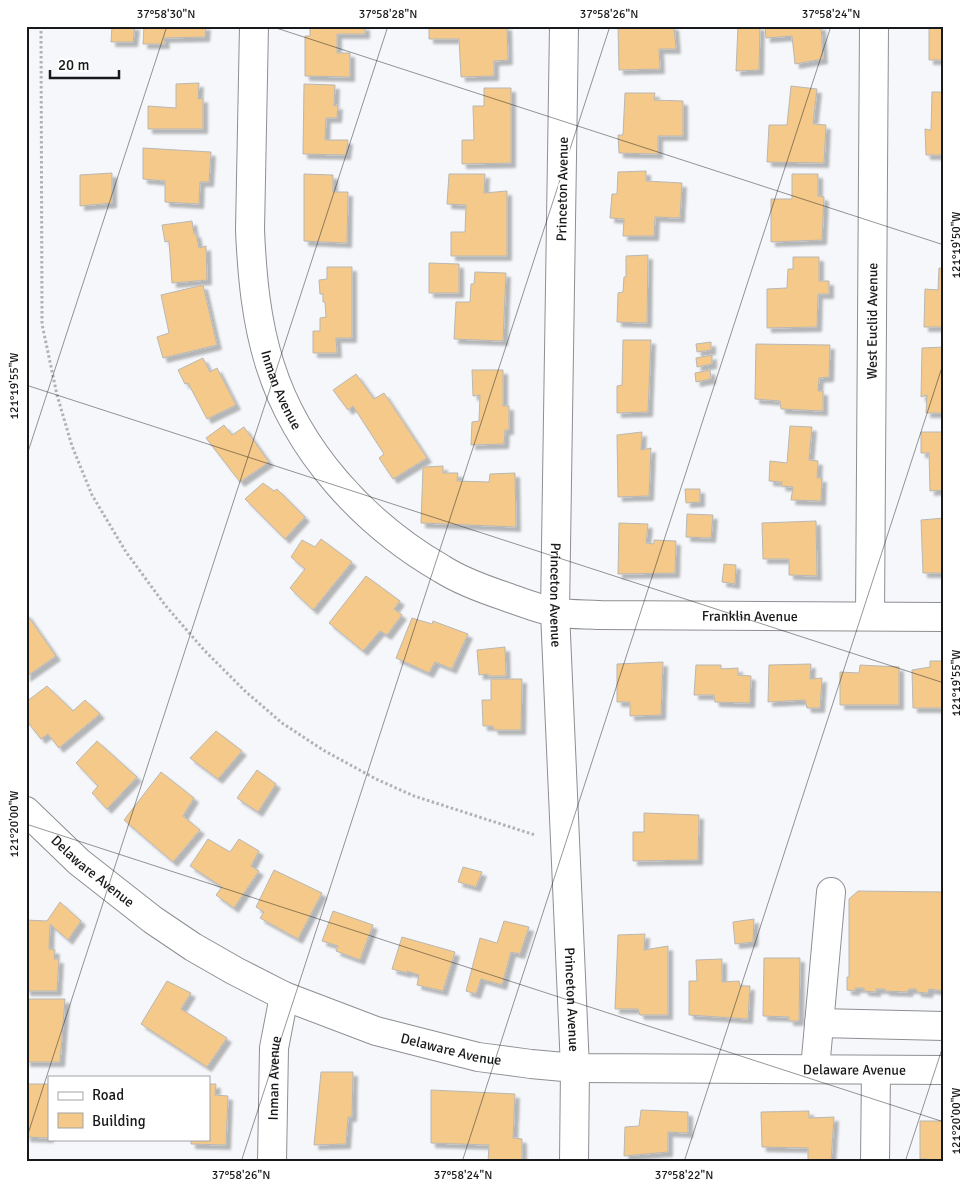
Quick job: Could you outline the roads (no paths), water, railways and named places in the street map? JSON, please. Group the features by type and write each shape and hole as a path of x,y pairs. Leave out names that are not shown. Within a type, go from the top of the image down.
{"street":[{"name":"Inman Avenue","path":"254,26 251,261 260,327 270,365 286,405 318,458 343,490 391,534 443,570 473,585 555,612"},
{"name":"Princeton Avenue","path":"564,26 555,612 575,1068 574,1162"},
{"name":"West Euclid Avenue","path":"870,616 874,26"},
{"name":"Franklin Avenue","path":"555,612 600,615 944,617"},
{"name":"Delaware Avenue","path":"26,811 79,862 153,920 193,947 284,996 376,1031 478,1056 575,1068 944,1070"},
{"path":"815,1069 831,892"},
{"name":"Inman Avenue","path":"272,1162 274,1048 284,996"},
{"path":"819,1024 944,1026"},
{"path":"875,1162 876,1070"}]}
